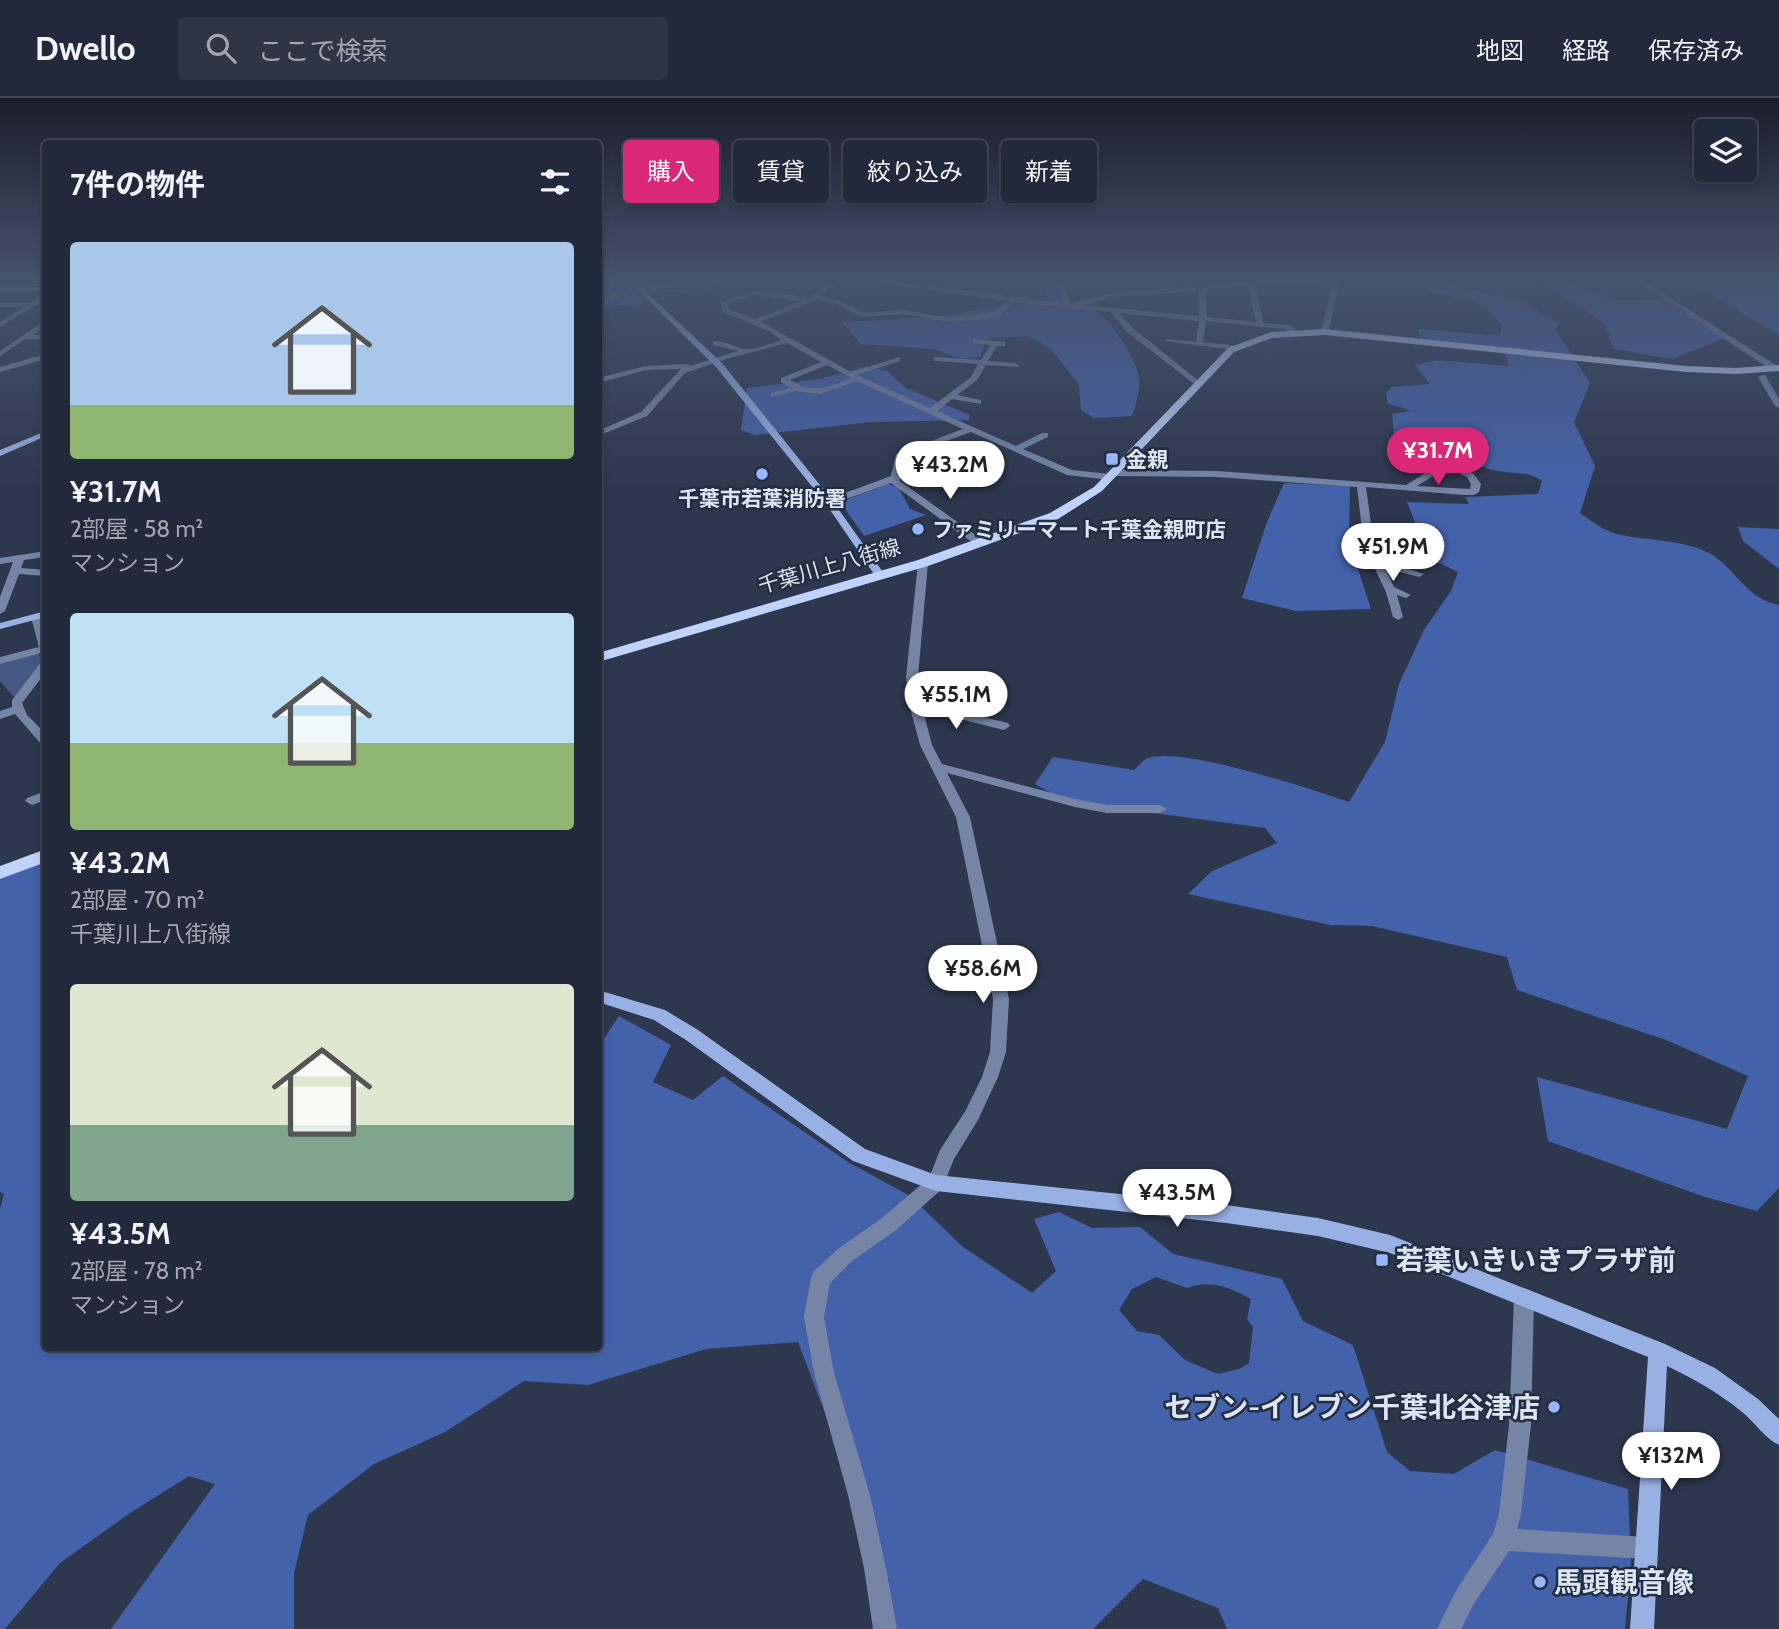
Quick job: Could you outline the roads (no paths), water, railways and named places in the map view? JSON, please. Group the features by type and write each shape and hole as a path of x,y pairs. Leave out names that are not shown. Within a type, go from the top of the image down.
{"main road":[{"name":"千葉川上八街線","path":"602,657 923,563 1066,510 1088,496 1112,475 1197,384 1235,348"},
{"name":"千葉川上八街線","path":"1485,348 1686,369 1778,372"},
{"path":"0,873 42,857"}],"street":[{"path":"701,348 829,502 880,575"},
{"path":"737,348 746,352"},
{"path":"602,432 644,414 677,378 677,374 695,365 760,348"},
{"path":"802,348 857,378 1018,447 1070,473 1216,474 1406,489 1474,492 1476,484 1471,475 1450,466 1435,471 1406,489"},
{"path":"931,411 974,378 995,348"},
{"path":"1153,348 1197,384"},
{"path":"1742,348 1778,372"},
{"path":"952,361 960,349"},
{"path":"890,351 903,363 891,368 893,370"},
{"path":"0,354 42,356"},
{"path":"0,370 42,357"},
{"path":"827,362 784,380 797,388 819,395 897,359"},
{"path":"937,359 1015,365"},
{"path":"602,381 646,368 695,365"},
{"path":"1778,372 1762,377 1779,407"},
{"path":"857,378 883,374"},
{"path":"950,385 962,387"},
{"path":"774,395 797,388"},
{"path":"951,396 978,402"},
{"path":"602,421 618,426"},
{"path":"973,428 899,456 895,482 980,542"},
{"path":"0,446 42,429"},
{"path":"0,453 42,435"},
{"path":"1018,447 1045,435"},
{"path":"29,442 42,442"},
{"path":"829,502 895,478"},
{"path":"1361,484 1367,536 1390,589 1398,618"},
{"path":"0,561 42,555"},
{"path":"0,611 3,595 20,558"},
{"path":"1376,562 1419,574"},
{"path":"885,1629 859,1495 827,1385 814,1317 821,1278 845,1255 889,1224 936,1183 946,1156 972,1115 990,1077 998,1052 1001,999 963,817 926,746 915,704 912,677 923,563"},
{"path":"16,571 42,573"},
{"path":"1390,589 1406,595"},
{"path":"0,626 41,615"},
{"path":"0,661 42,651"},
{"path":"42,668 16,703 17,709 42,737"},
{"path":"915,704 1004,726"},
{"path":"0,715 17,709"},
{"path":"935,766 1075,803 1107,809 1160,809"},
{"path":"32,801 42,793"},
{"path":"602,997 659,1015 692,1035 859,1154 936,1183 1318,1227 1390,1244 1658,1351 1708,1375 1751,1406 1779,1434"},
{"path":"1449,1629 1465,1597 1503,1539 1517,1470 1524,1298"},
{"path":"1642,1629 1658,1351"},
{"path":"1503,1539 1647,1548"}],"place":[{"name":"金親","path":"1112,459"},
{"name":"千葉市若葉消防署","path":"762,474"},
{"name":"ファミリーマート千葉金親町店","path":"918,529"},
{"name":"若葉いきいきプラザ前","path":"1382,1260"},
{"name":"セブン-イレブン千葉北谷津店","path":"1554,1407"},
{"name":"馬頭観音像","path":"1540,1582"}]}
